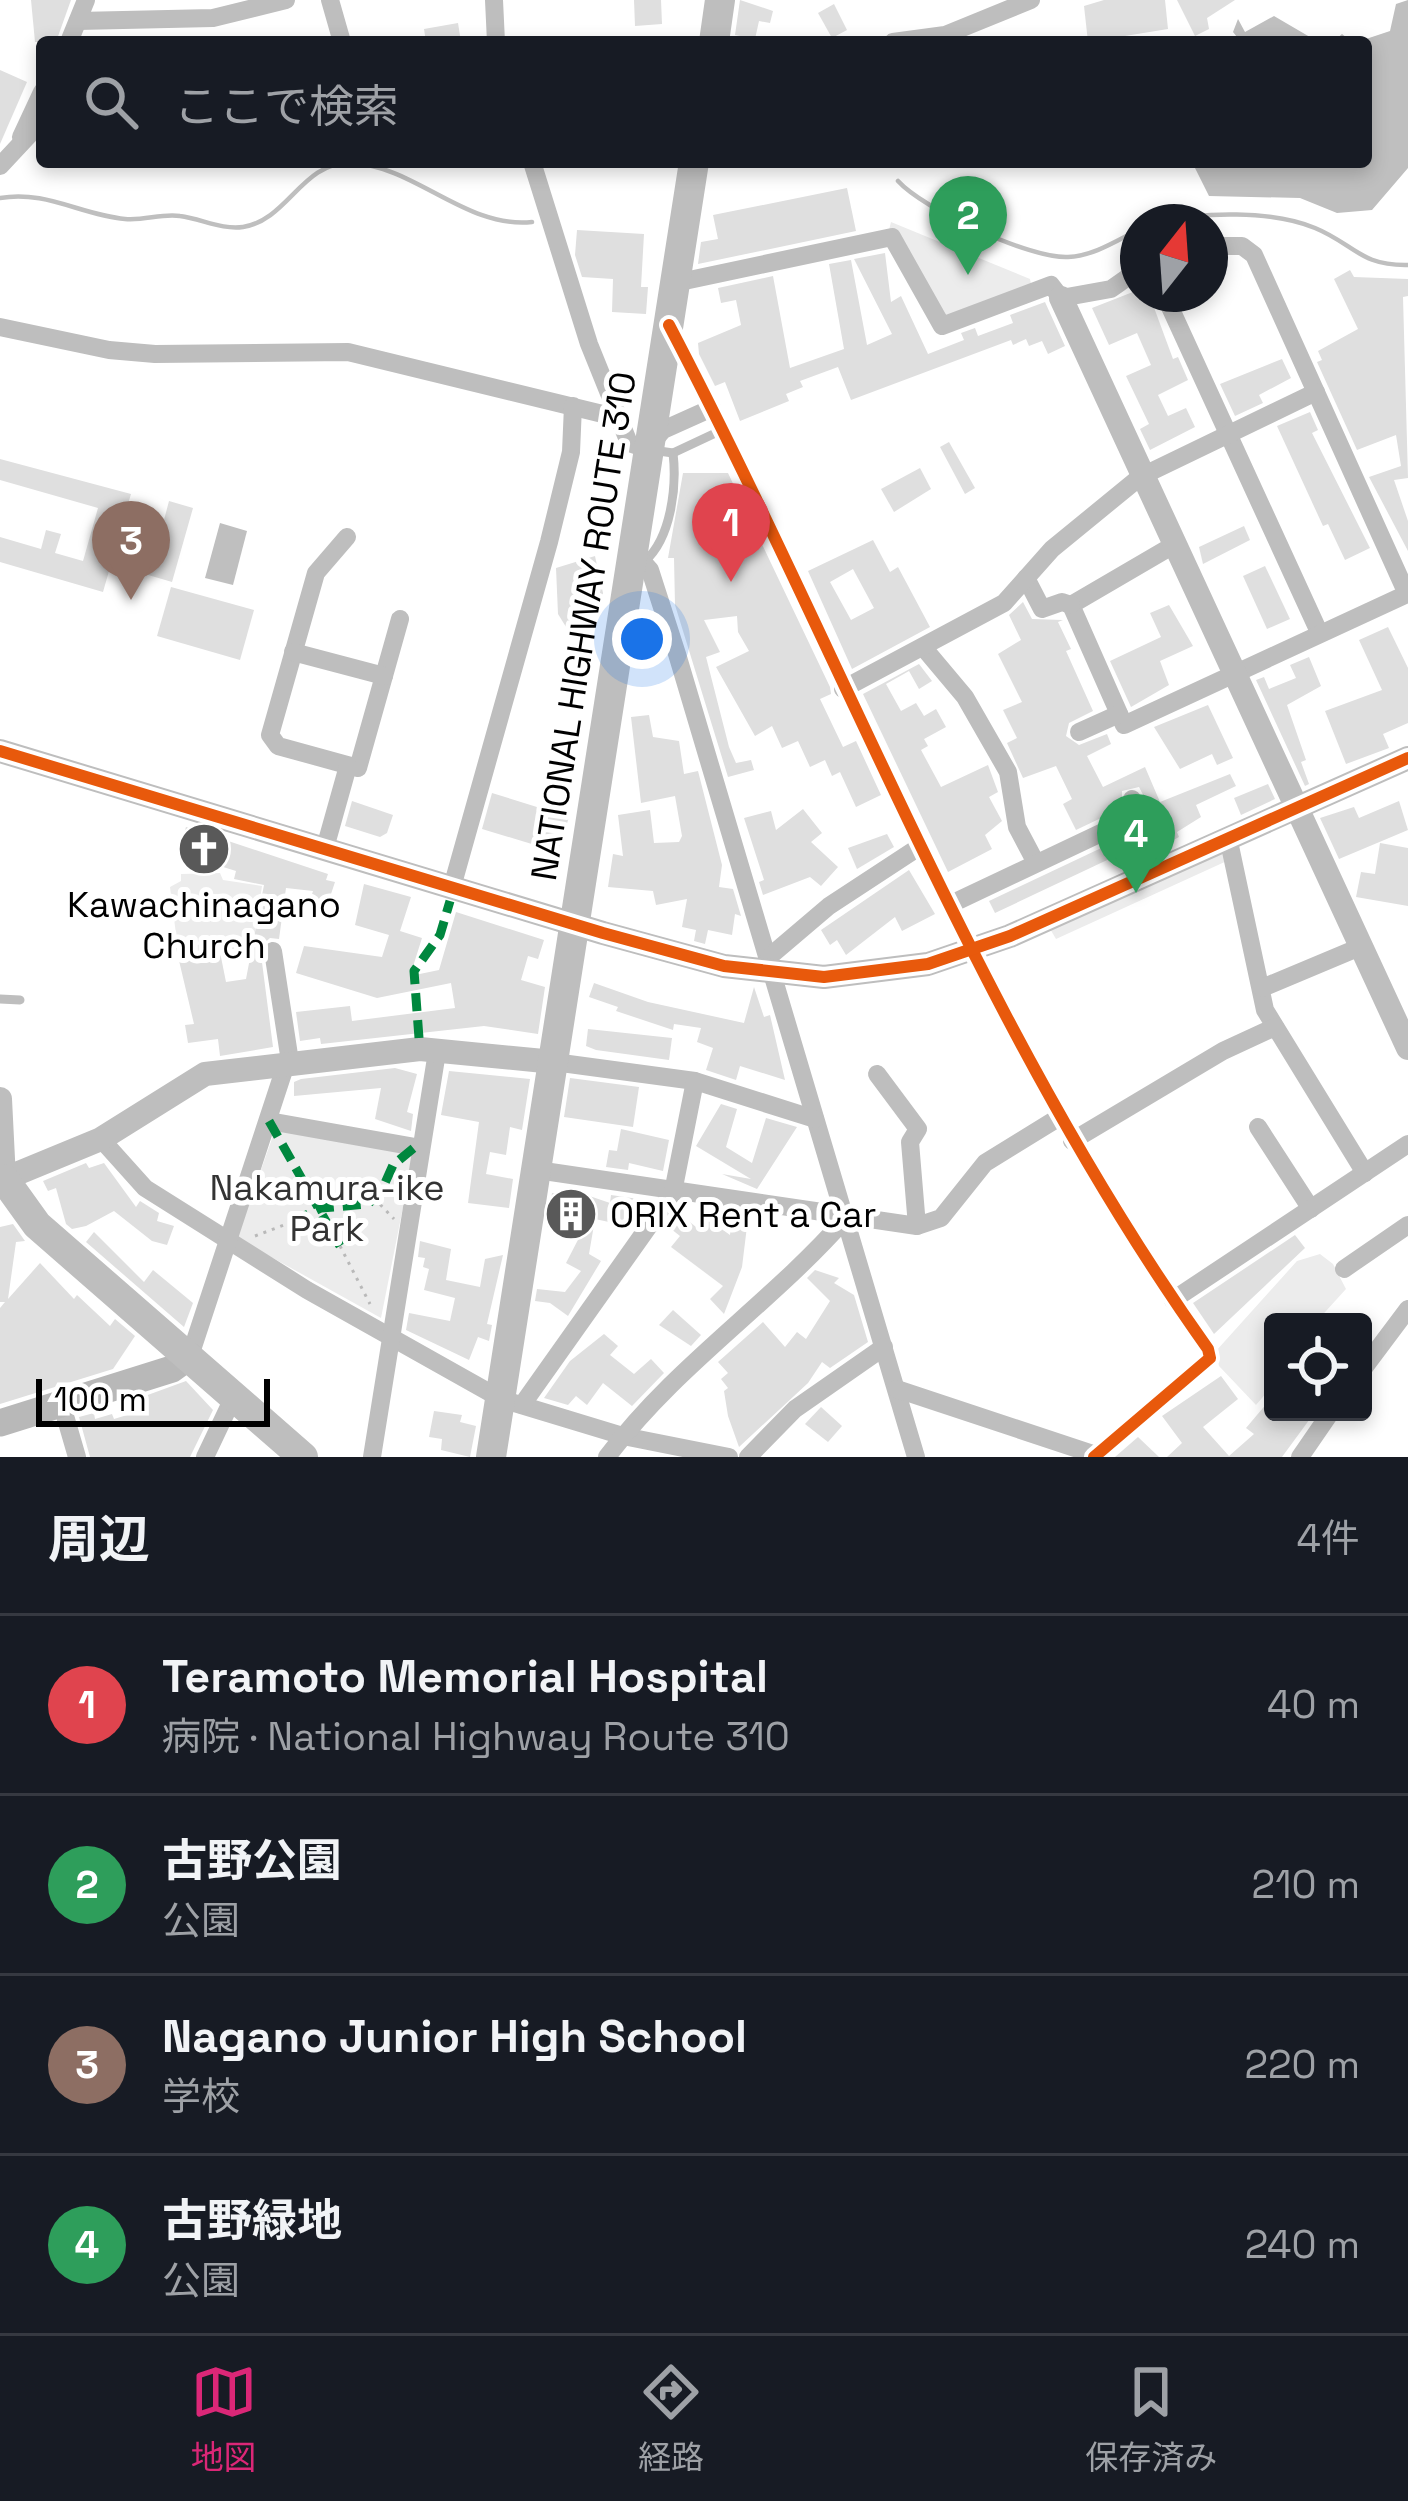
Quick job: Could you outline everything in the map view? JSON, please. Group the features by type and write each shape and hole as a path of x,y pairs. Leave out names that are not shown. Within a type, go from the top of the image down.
{"highway":[{"path":"715,36 721,0"},
{"name":"NATIONAL HIGHWAY ROUTE 310","path":"491,1457 512,1402 537,1170 660,451 669,325 693,168"},
{"path":"2,1180 37,1225 303,1457"}],"main road":[{"path":"0,1423 172,1369 190,1356"}],"street":[{"path":"72,36 86,0"},
{"path":"78,21 213,18 286,0"},
{"path":"330,0 340,36"},
{"path":"494,0 496,36"},
{"path":"937,36 1030,0"},
{"path":"18,144 36,105"},
{"path":"0,166 36,127"},
{"path":"534,168 615,417 629,443 660,451 663,430 712,408"},
{"path":"675,283 892,237 942,326 1051,285 1408,1048"},
{"path":"1071,605 1124,725 1407,594 1254,255 1242,246 1228,246"},
{"path":"1061,298 1111,289 1120,283"},
{"path":"1172,312 1319,632"},
{"path":"669,325 920,847 1058,1118 1210,1358 1095,1456 897,1389"},
{"path":"0,327 109,350 155,354 348,352 615,417"},
{"path":"843,689 1004,602 1052,549 1141,477 1316,392"},
{"path":"452,887 566,475 573,406"},
{"path":"347,537 316,573 270,735 278,746 358,769 400,620"},
{"path":"1026,578 1042,609 1071,605 1172,546"},
{"path":"640,557 772,966 916,1457"},
{"path":"923,646 965,697 1008,772 1017,827 1036,863"},
{"path":"293,652 384,676"},
{"path":"1079,732 1119,714"},
{"path":"0,751 578,926 772,966 884,973 972,949 1408,758"},
{"path":"325,848 347,766"},
{"path":"951,904 1136,807 1164,865"},
{"path":"1228,837 1275,1027 1365,1173"},
{"path":"772,966 829,906 920,847"},
{"path":"1262,988 1360,947"},
{"path":"190,1356 286,1066 273,951"},
{"path":"1072,1141 1223,1051 1275,1027"},
{"path":"0,1099 2,1180 101,1139 205,1074 437,1052 695,1081 815,1119"},
{"path":"372,1457 437,1052"},
{"path":"877,1074 918,1129 910,1142 917,1226"},
{"path":"512,1402 673,1192 695,1081"},
{"path":"537,1170 845,1220 917,1226 954,1206 985,1163 1058,1118"},
{"path":"269,1121 421,1148"},
{"path":"1258,1126 1311,1209"},
{"path":"101,1139 145,1187 390,1335 512,1402 623,1436 729,1457"},
{"path":"1173,1300 1408,1144"},
{"path":"607,1457 647,1404 780,1287 845,1220"},
{"path":"1344,1269 1408,1225"},
{"path":"1372,1357 1408,1309"},
{"path":"748,1457 795,1409 884,1347"},
{"path":"205,1457 234,1396"},
{"path":"61,1402 77,1457"},
{"path":"1300,1457 1325,1421"}],"lane":[{"path":"660,451 723,430"},
{"path":"0,999 20,1000"}],"path":[{"path":"374,1198 394,1218"},
{"path":"230,1241 292,1222"},
{"path":"340,1246 374,1311"}],"green space":[{"path":"891,222 1030,279 1032,289 942,326 888,234"},
{"path":"1223,840 1229,860 1056,939 1049,927"},
{"path":"220,873 223,880 262,886 252,950 232,949 230,941 177,942 170,887 181,881 181,874"},
{"name":"Nakamura-ike Park","path":"275,1130 415,1147 381,1318 237,1238"},
{"path":"1320,1254 1333,1264 1346,1289 1324,1313 1264,1313 1264,1396 1256,1405 1219,1366 1216,1351 1297,1261"}],"shaded area":[{"path":"1408,0 1408,168 1372,210 1337,213 1300,198 1209,196 1195,168 1372,168 1372,37 1390,31 1396,4"},
{"path":"1274,16 1308,36 1236,36 1233,32 1238,19 1245,32"},
{"path":"220,523 247,531 233,585 205,578"}],"building":[{"path":"31,0 71,0 58,36 36,36 35,42"},
{"path":"634,0 661,0 662,24 635,26"},
{"path":"740,0 773,11 770,23 759,21 756,36 735,35"},
{"path":"1104,0 1165,0 1168,29 1087,36 1084,6"},
{"path":"1177,0 1235,0 1207,18 1209,29 1195,36"},
{"path":"834,4 847,30 831,36 818,13"},
{"path":"458,23 460,36 425,36 424,29"},
{"path":"0,70 27,82 0,144"},
{"path":"847,188 856,231 698,264 701,242 718,239 713,215"},
{"path":"577,230 644,234 641,287 648,287 646,314 612,312 613,279 582,277 575,255"},
{"path":"885,253 891,302 901,296 928,354 964,340 961,333 975,328 978,336 1013,323 1010,315 1045,302 1065,346 1048,354 1042,341 1029,346 1026,339 1013,345 1011,340 851,400 838,367 800,381 803,387 786,394 789,401 740,421 725,382 715,386 699,354 698,343 741,325 736,300 721,303 718,288 773,276 790,368 844,349 829,264 851,260 867,345 892,334 854,259"},
{"path":"1350,270 1354,277 1408,279 1408,296 1403,297 1408,478 1394,480 1408,521 1408,551 1369,477 1401,466 1396,435 1357,450 1317,362 1322,360 1318,351 1358,329 1334,279"},
{"path":"1120,297 1120,312 1156,312 1173,359 1178,357 1188,380 1158,395 1168,416 1186,408 1195,427 1150,450 1140,429 1149,424 1126,376 1151,365 1137,333 1109,345 1092,308"},
{"path":"1282,359 1291,378 1259,395 1263,403 1235,416 1220,384"},
{"path":"1310,412 1318,430 1312,433 1370,548 1345,560 1328,524 1323,526 1277,426"},
{"path":"949,442 975,488 965,494 940,447"},
{"path":"0,459 131,494 122,524 160,535 169,501 193,508 172,582 111,564 103,592 0,562 0,537 41,549 46,530 61,534 55,553 83,561 98,508 0,480"},
{"path":"920,468 931,489 894,512 881,489"},
{"path":"683,473 728,473 830,687 831,694 820,699 843,747 856,741 881,795 856,807 840,772 832,776 825,760 810,767 798,741 782,748 772,726 755,736 716,667 749,651 738,632 737,616 704,620 720,652 706,657 729,747 736,763 751,760 754,770 728,777 675,605 674,558 668,558"},
{"path":"1244,526 1250,540 1203,564 1199,547"},
{"path":"873,540 890,572 898,567 930,627 852,669 808,571","holes":["853,569 874,608 851,620 830,582"]},
{"path":"595,556 603,593 596,633 571,635 558,614 556,568"},
{"path":"1265,566 1290,619 1267,629 1243,576"},
{"path":"171,587 254,610 240,660 157,636"},
{"path":"1023,602 1032,619 1063,620 1058,622 1071,649 1066,651 1093,711 1069,723 1066,736 1079,745 1107,734 1111,744 1087,756 1103,787 1145,767 1160,802 1230,774 1236,786 1196,805 1201,817 1177,832 1179,837 1168,843 1139,787 1122,791 1122,808 1076,830 1063,804 1072,799 1056,766 1023,778 1007,743 1017,738 1003,710 1022,702 998,654 1021,640 1009,615"},
{"path":"1169,605 1193,646 1160,661 1169,685 1131,707 1110,661 1161,637 1150,613"},
{"path":"1388,627 1408,668 1408,723 1383,734 1389,748 1346,764 1325,711 1382,690 1359,640"},
{"path":"1309,657 1321,686 1287,705 1306,760 1301,762 1309,784 1305,786 1256,680 1264,677 1269,689 1296,678 1290,665"},
{"path":"919,664 932,681 919,689 909,671 886,684 901,711 916,703 924,716 936,709 946,727 924,739 928,746 921,750 941,787 988,765 998,792 989,797 1002,821 985,835 992,849 948,872 863,694"},
{"path":"1208,705 1233,758 1217,765 1212,754 1180,769 1154,727"},
{"path":"649,715 653,737 679,741 684,774 698,771 722,865 719,887 733,889 741,916 735,914 732,935 708,930 705,944 694,941 696,930 682,927 687,899 656,905 653,891 608,887 613,854 623,856 618,815 650,810 654,843 679,842 682,836 675,796 641,803 631,717"},
{"path":"1268,784 1275,799 1241,815 1234,798"},
{"path":"492,793 569,817 558,852 482,829"},
{"path":"352,801 393,815 387,833 380,837 345,826"},
{"path":"1399,801 1408,830 1339,859 1320,818 1354,807 1359,818"},
{"path":"803,809 822,833 811,842 838,867 821,886 810,877 763,895 759,882 764,880 744,818 771,811 776,830"},
{"path":"186,827 328,874 326,880 335,882 326,909 309,904 313,891 286,888 279,939 270,938 260,947 273,1047 220,1056 218,1039 188,1043 185,1025 194,1024 176,948 218,942 226,982 246,979 264,885 234,879 236,871 178,853"},
{"path":"1133,833 1139,845 995,913 989,901"},
{"path":"887,834 894,847 857,869 848,848"},
{"path":"1380,843 1408,848 1408,906 1356,897 1361,872 1375,874"},
{"path":"909,870 935,914 902,931 895,917 846,955 837,940 830,945 821,930"},
{"path":"364,884 411,897 400,931 422,938 410,976 439,970 456,912 544,940 538,959 528,956 521,980 545,987 538,1034 484,1026 321,1044 320,1038 300,1041 296,1012 350,1006 352,1021 455,1008 451,983 377,998 296,973 304,946 382,957 389,935 355,925"},
{"path":"594,983 648,1002 744,1023 754,987 764,1017 770,1015 785,1080 740,1066 736,1080 706,1070 713,1048 697,1042 701,1028 674,1024 673,1030 616,1011 618,1007 589,997"},
{"path":"588,1029 672,1038 669,1060 596,1050 586,1046"},
{"path":"395,1068 417,1074 407,1112 413,1114 411,1131 375,1119 381,1088 294,1096 294,1082 301,1079"},
{"path":"449,1071 530,1079 522,1130 510,1127 506,1155 490,1152 486,1174 513,1179 509,1208 468,1203 479,1122 441,1115"},
{"path":"570,1078 639,1087 633,1127 564,1117"},
{"path":"721,1104 737,1109 726,1147 752,1163 766,1118 797,1127 757,1189 722,1174 751,1179 696,1146"},
{"path":"621,1129 669,1140 663,1171 629,1163 628,1170 606,1167 609,1150 617,1151"},
{"path":"86,1163 89,1168 104,1163 136,1207 140,1201 159,1213 157,1221 174,1226 167,1245 152,1241 114,1211 86,1226 72,1229 66,1224 56,1188 48,1191 43,1181"},
{"path":"566,1188 610,1203 611,1195 645,1200 632,1227 595,1219 589,1254 601,1261 568,1316 550,1303 535,1301 537,1289 565,1292 581,1271 566,1263 581,1234 547,1227 552,1193 564,1195"},
{"path":"676,1211 701,1231 709,1220 730,1235 732,1216 748,1218 742,1267 724,1314 710,1299 723,1286 671,1247 680,1236 666,1225"},
{"path":"13,1224 25,1241 16,1242 8,1299 40,1263 74,1299 77,1295 110,1326 115,1319 135,1336 113,1369 0,1404 0,1308 5,1302 0,1302 0,1227"},
{"path":"94,1232 144,1282 153,1270 193,1303 184,1327 86,1242"},
{"path":"1295,1235 1305,1248 1214,1334 1193,1303"},
{"path":"420,1241 451,1249 446,1280 480,1287 485,1259 503,1255 487,1324 492,1325 489,1341 478,1337 469,1360 406,1330 409,1313 450,1321 455,1298 424,1290 429,1269 423,1267 425,1258 418,1257"},
{"path":"815,1270 839,1278 834,1283 854,1295 868,1342 830,1368 822,1362 808,1383 739,1447 728,1416 724,1391 728,1388 721,1379 728,1373 718,1362 763,1322 785,1347 797,1332 806,1339 830,1301 807,1278"},
{"path":"673,1310 701,1335 691,1346 659,1325"},
{"path":"604,1334 618,1346 610,1355 634,1374 651,1359 664,1373 632,1406 603,1383 587,1405 576,1396 568,1405 544,1398 570,1361"},
{"path":"1221,1376 1238,1399 1203,1427 1229,1456 1254,1434 1246,1428 1264,1407 1264,1421 1308,1421 1282,1457 1167,1457 1182,1443 1162,1416"},
{"path":"186,1381 213,1410 190,1457 90,1457 79,1417 112,1414 114,1419 137,1412 134,1400"},
{"path":"821,1407 842,1426 828,1442 805,1424"},
{"path":"434,1411 462,1415 460,1422 476,1426 470,1457 441,1450 442,1439 429,1437"},
{"path":"1138,1437 1159,1457 1115,1457"}],"waterway":[{"path":"0,198 33,197 125,219 173,215 243,227 272,214 327,168"},
{"path":"380,168 484,216 532,222"},
{"path":"898,181 930,205 1029,250 1068,257 1120,239"},
{"path":"1228,215 1298,222 1368,258 1408,265"}],"marked path":[{"path":"419,1038 414,971 440,935 450,901"},
{"path":"269,1121 340,1246"},
{"path":"292,1222 321,1208 368,1204 381,1192 393,1165 415,1147"}],"cycle path":[{"path":"669,325 985,976 1127,1228 1208,1349 1210,1358 1094,1457"},
{"path":"0,751 603,933 724,966 824,977 928,964 1010,936 1408,758"}],"place":[{"name":"古野公園","path":"968,275"},
{"name":"Teramoto Memorial Hospital","path":"731,582"},
{"name":"Nagano Junior High School","path":"131,600"},
{"name":"Kawachinagano Church","path":"204,849"},
{"name":"古野緑地","path":"1136,893"},
{"name":"ORIX Rent a Car","path":"571,1214"}]}
